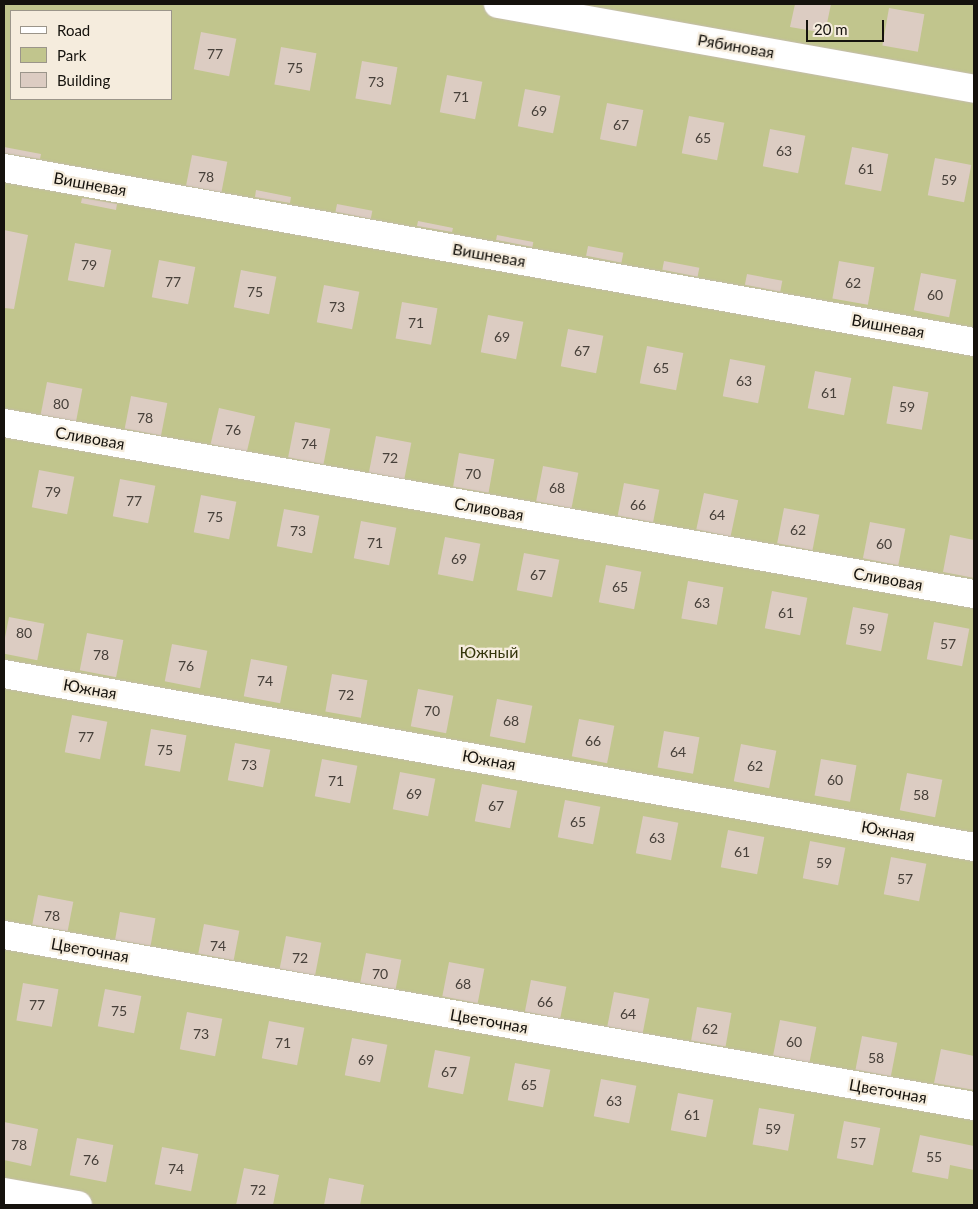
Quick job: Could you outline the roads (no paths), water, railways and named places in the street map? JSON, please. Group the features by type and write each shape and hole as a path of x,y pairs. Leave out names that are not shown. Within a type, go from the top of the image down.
{"street":[{"name":"Рябиновая","path":"498,4 974,89"},
{"name":"Вишневая","path":"4,168 974,342"},
{"name":"Сливовая","path":"4,423 974,594"},
{"name":"Южная","path":"4,674 974,847"},
{"name":"Цветочная","path":"4,935 974,1106"},
{"path":"4,1192 78,1205"}],"park label":[{"name":"Южный","path":"489,652"}]}
